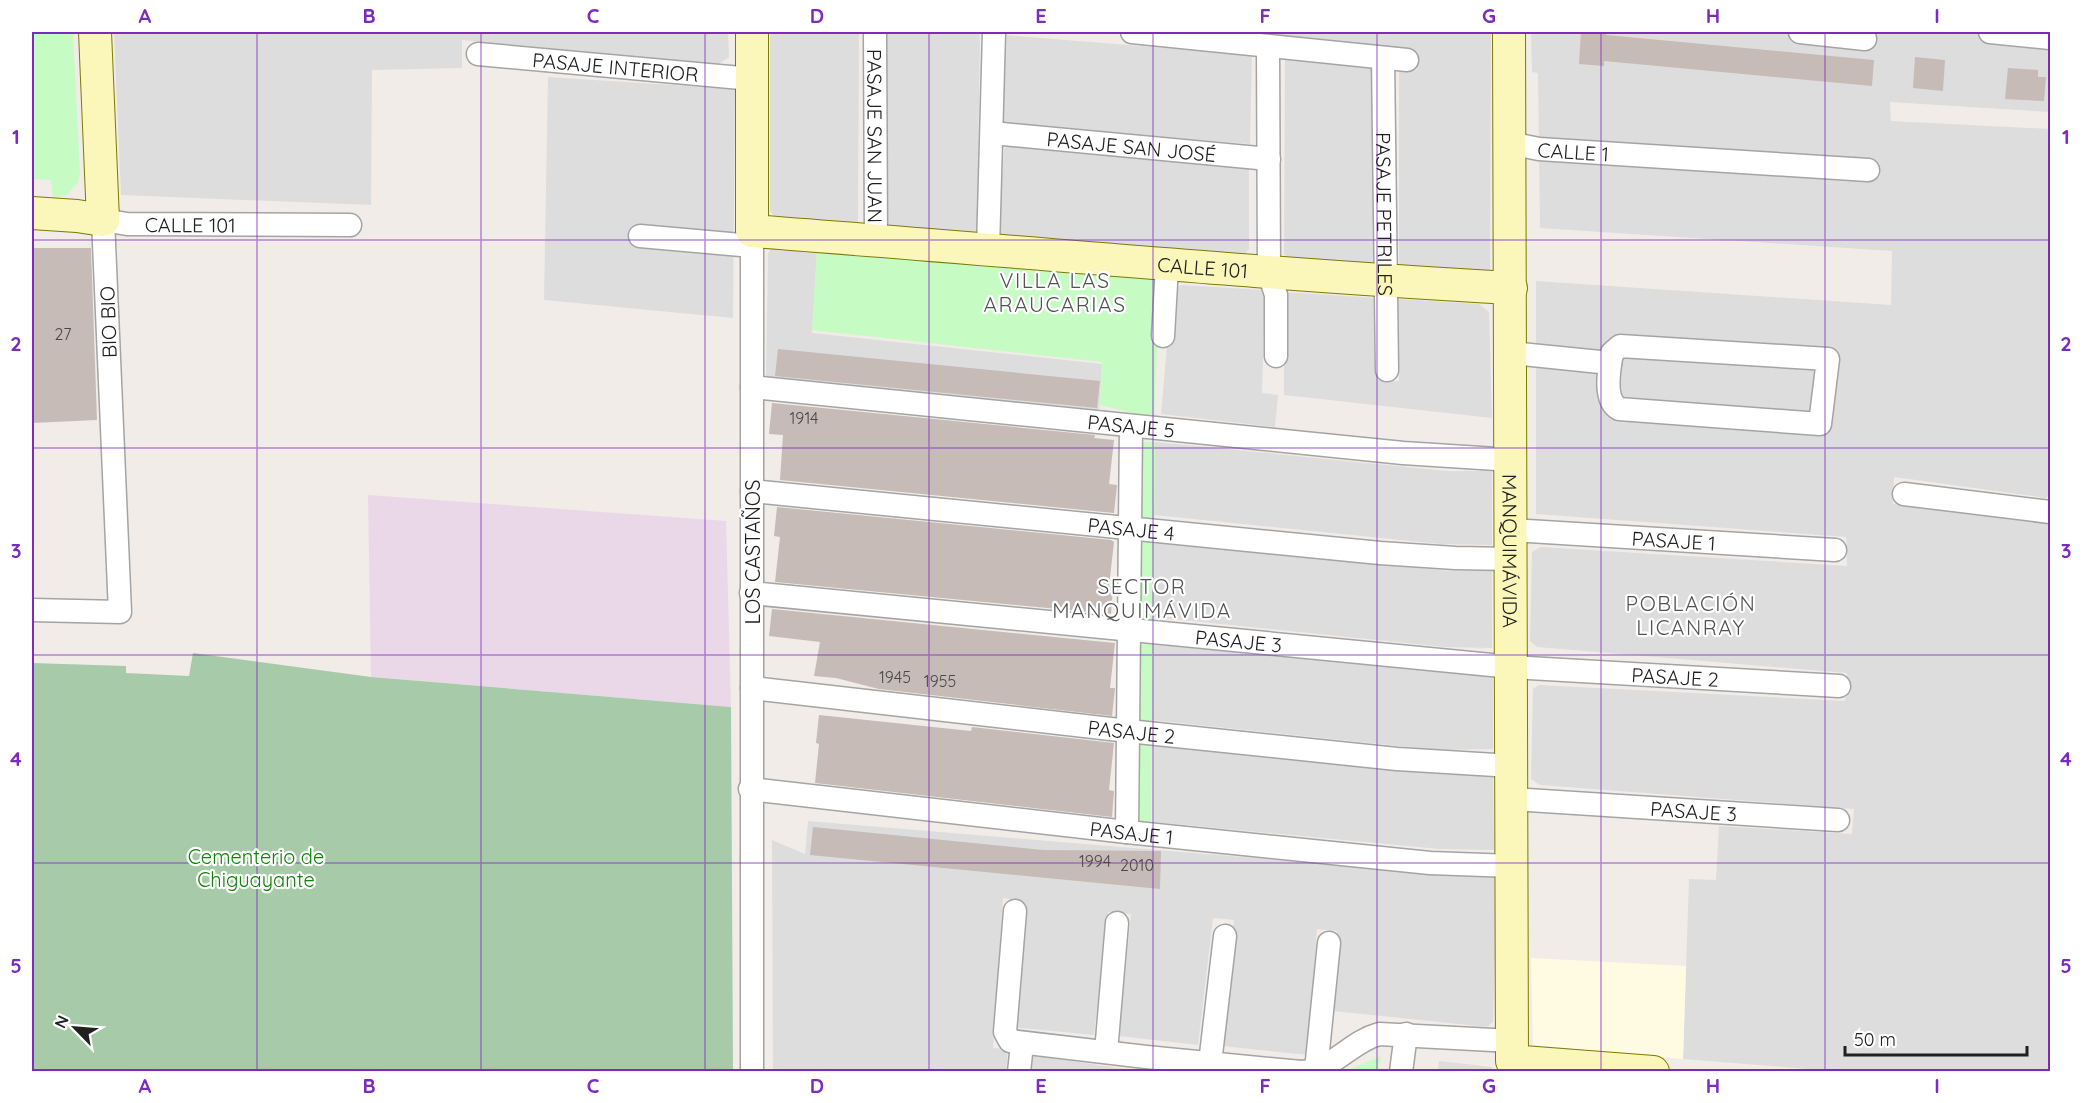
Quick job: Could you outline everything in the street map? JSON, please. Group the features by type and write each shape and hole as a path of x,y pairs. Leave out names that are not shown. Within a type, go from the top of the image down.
{"street":[{"name":"BIO BIO","path":"32,610 120,612 95,32"},
{"name":"LOS CASTAÑOS","path":"752,32 750,789 752,1071"},
{"name":"PASAJE SAN JUAN","path":"875,32 876,241"},
{"path":"988,249 994,32"},
{"path":"1132,32 1407,60"},
{"name":"MANQUIMÁVIDA","path":"1509,32 1512,353 1512,1058"},
{"path":"1800,32 1827,33 1865,39"},
{"path":"1990,32 2050,38"},
{"path":"1268,46 1269,273 1276,295 1276,356"},
{"name":"PASAJE INTERIOR","path":"478,54 752,80"},
{"name":"PASAJE PETRILES","path":"1383,58 1387,370"},
{"name":"PASAJE SAN JOSÉ","path":"992,133 1269,159"},
{"name":"CALLE 1","path":"1510,143 1539,149 1868,170"},
{"name":"CALLE 101","path":"32,213 77,216 127,224 350,225"},
{"path":"640,236 752,239"},
{"name":"CALLE 101","path":"752,239 876,241 1167,266 1511,288"},
{"path":"1163,336 1167,266"},
{"path":"1625,346 1828,358 1820,424 1619,409 1613,406 1609,396 1610,363 1615,349 1625,346"},
{"path":"1512,353 1610,363"},
{"name":"PASAJE 5","path":"752,387 1433,456 1512,460"},
{"path":"1127,832 1131,426"},
{"name":"PASAJE 4","path":"752,491 1380,553 1455,558 1512,544"},
{"path":"1904,494 2050,512"},
{"name":"PASAJE 1","path":"1512,544 1835,550"},
{"name":"PASAJE 3","path":"751,593 1512,667"},
{"name":"PASAJE 2","path":"1512,667 1839,686"},
{"name":"PASAJE 2","path":"752,688 1397,759 1512,766"},
{"name":"PASAJE 1","path":"750,789 1127,832 1430,863 1512,866"},
{"name":"PASAJE 3","path":"1512,799 1838,820"},
{"path":"1015,911 1005,1032 1015,1041 1106,1052 1145,1064 1210,1063 1306,1071 1329,1064 1371,1036 1390,1033 1406,1034 1512,1058 1653,1071"},
{"path":"1106,1052 1117,923"},
{"path":"1210,1063 1225,936"},
{"path":"1306,1071 1329,943"},
{"path":"1401,1071 1406,1034"},
{"path":"1015,1041 1019,1071"}],"shaded area":[{"path":"114,32 728,32 729,57 717,65 462,40 462,68 372,70 371,205 121,195"},
{"path":"770,32 859,32 858,222 853,226 777,219 770,211"},
{"path":"887,32 980,32 977,234 890,226 885,220"},
{"path":"1192,32 1491,32 1490,273 1407,270 1399,263 1399,70 1417,70 1415,54"},
{"path":"1531,32 2050,32 2050,112 1890,102 1891,121 2050,129 2050,493 2046,498 1894,477 1893,504 2050,524 2050,1071 1846,1072 1683,1059 1689,879 1716,880 1719,826 1852,834 1854,809 1540,785 1531,779 1533,689 1539,685 1845,701 1847,673 1537,647 1530,641 1532,552 1541,547 1847,566 1846,537 1536,514 1536,281 1891,305 1892,251 1540,228 1538,73 1532,72"},
{"path":"1005,35 1252,55 1250,144 1002,124"},
{"path":"1285,56 1377,68 1374,265 1290,260 1284,254"},
{"path":"548,77 735,89 733,318 544,300"},
{"path":"1010,142 1249,165 1249,249 1243,256 997,238 1004,150"},
{"path":"776,243 817,251 812,333 1102,364 1099,410 766,377 768,253"},
{"path":"1181,285 1265,290 1262,393 1278,395 1275,427 1161,414 1172,291"},
{"path":"1284,292 1376,298 1378,380 1399,381 1398,299 1479,304 1489,312 1492,418 1284,395"},
{"path":"1155,442 1447,471 1492,471 1492,545 1441,544 1154,515"},
{"path":"368,495 726,521 731,707 371,677"},
{"path":"1154,540 1450,571 1492,571 1492,648 1445,647 1153,617"},
{"path":"1153,640 1445,672 1493,673 1493,749 1437,750 1152,720"},
{"path":"1154,746 1451,775 1493,774 1494,850 1439,849 1154,822"},
{"path":"808,821 1494,878 1496,920 1493,1022 1487,1027 1334,1011 1337,931 1317,929 1308,1055 1222,1046 1234,920 1213,918 1198,1045 1119,1036 1131,914 1108,912 1094,1035 1011,1027 1023,901 1003,898 993,1048 1008,1049 1006,1071 773,1071 772,840 805,854"},
{"path":"1531,958 1686,966 1683,1059 1533,1045"},
{"path":"1032,1055 1131,1070 1131,1072 1030,1072"},
{"path":"1439,1061 1492,1067 1492,1071 1438,1071"}],"green space":[{"path":"32,32 73,32 80,174 78,182 67,195 53,198 51,180 32,179"},
{"path":"817,251 1160,278 1154,418 1100,405 1102,362 812,330"},
{"path":"1155,442 1151,823 1135,819 1137,444"},
{"name":"Cementerio de Chiguayante","path":"193,653 371,677 731,707 733,1071 32,1071 32,663 126,666 126,673 189,676"},
{"path":"1381,1056 1378,1071 1346,1071"}],"building":[{"path":"1581,32 1607,32 1606,35 1874,60 1872,86 1604,61 1604,66 1579,64"},
{"path":"1915,57 1945,60 1943,91 1913,88"},
{"path":"2008,68 2038,70 2038,77 2046,77 2044,101 2005,99"},
{"path":"32,248 91,248 97,420 32,423"},
{"path":"778,349 1100,381 1097,408 775,376"},
{"path":"772,403 1095,435 1094,438 1114,440 1109,484 1117,485 1114,513 780,480 783,435 769,434"},
{"path":"777,507 1111,540 1114,542 1109,586 1113,587 1111,614 775,582 780,537 774,536"},
{"path":"772,609 1115,643 1110,688 1115,688 1112,716 879,689 836,678 814,676 820,642 769,636"},
{"path":"819,715 971,731 972,727 1114,743 1109,790 1114,791 1112,817 815,783"},
{"path":"813,827 1043,850 1161,851 1160,889 810,855"}],"district":[{"name":"VILLA LAS ARAUCARIAS","path":"1055,292"},
{"name":"SECTOR MANQUIMÁVIDA","path":"1142,598"},
{"name":"POBLACIÓN LICANRAY","path":"1691,615"}]}
